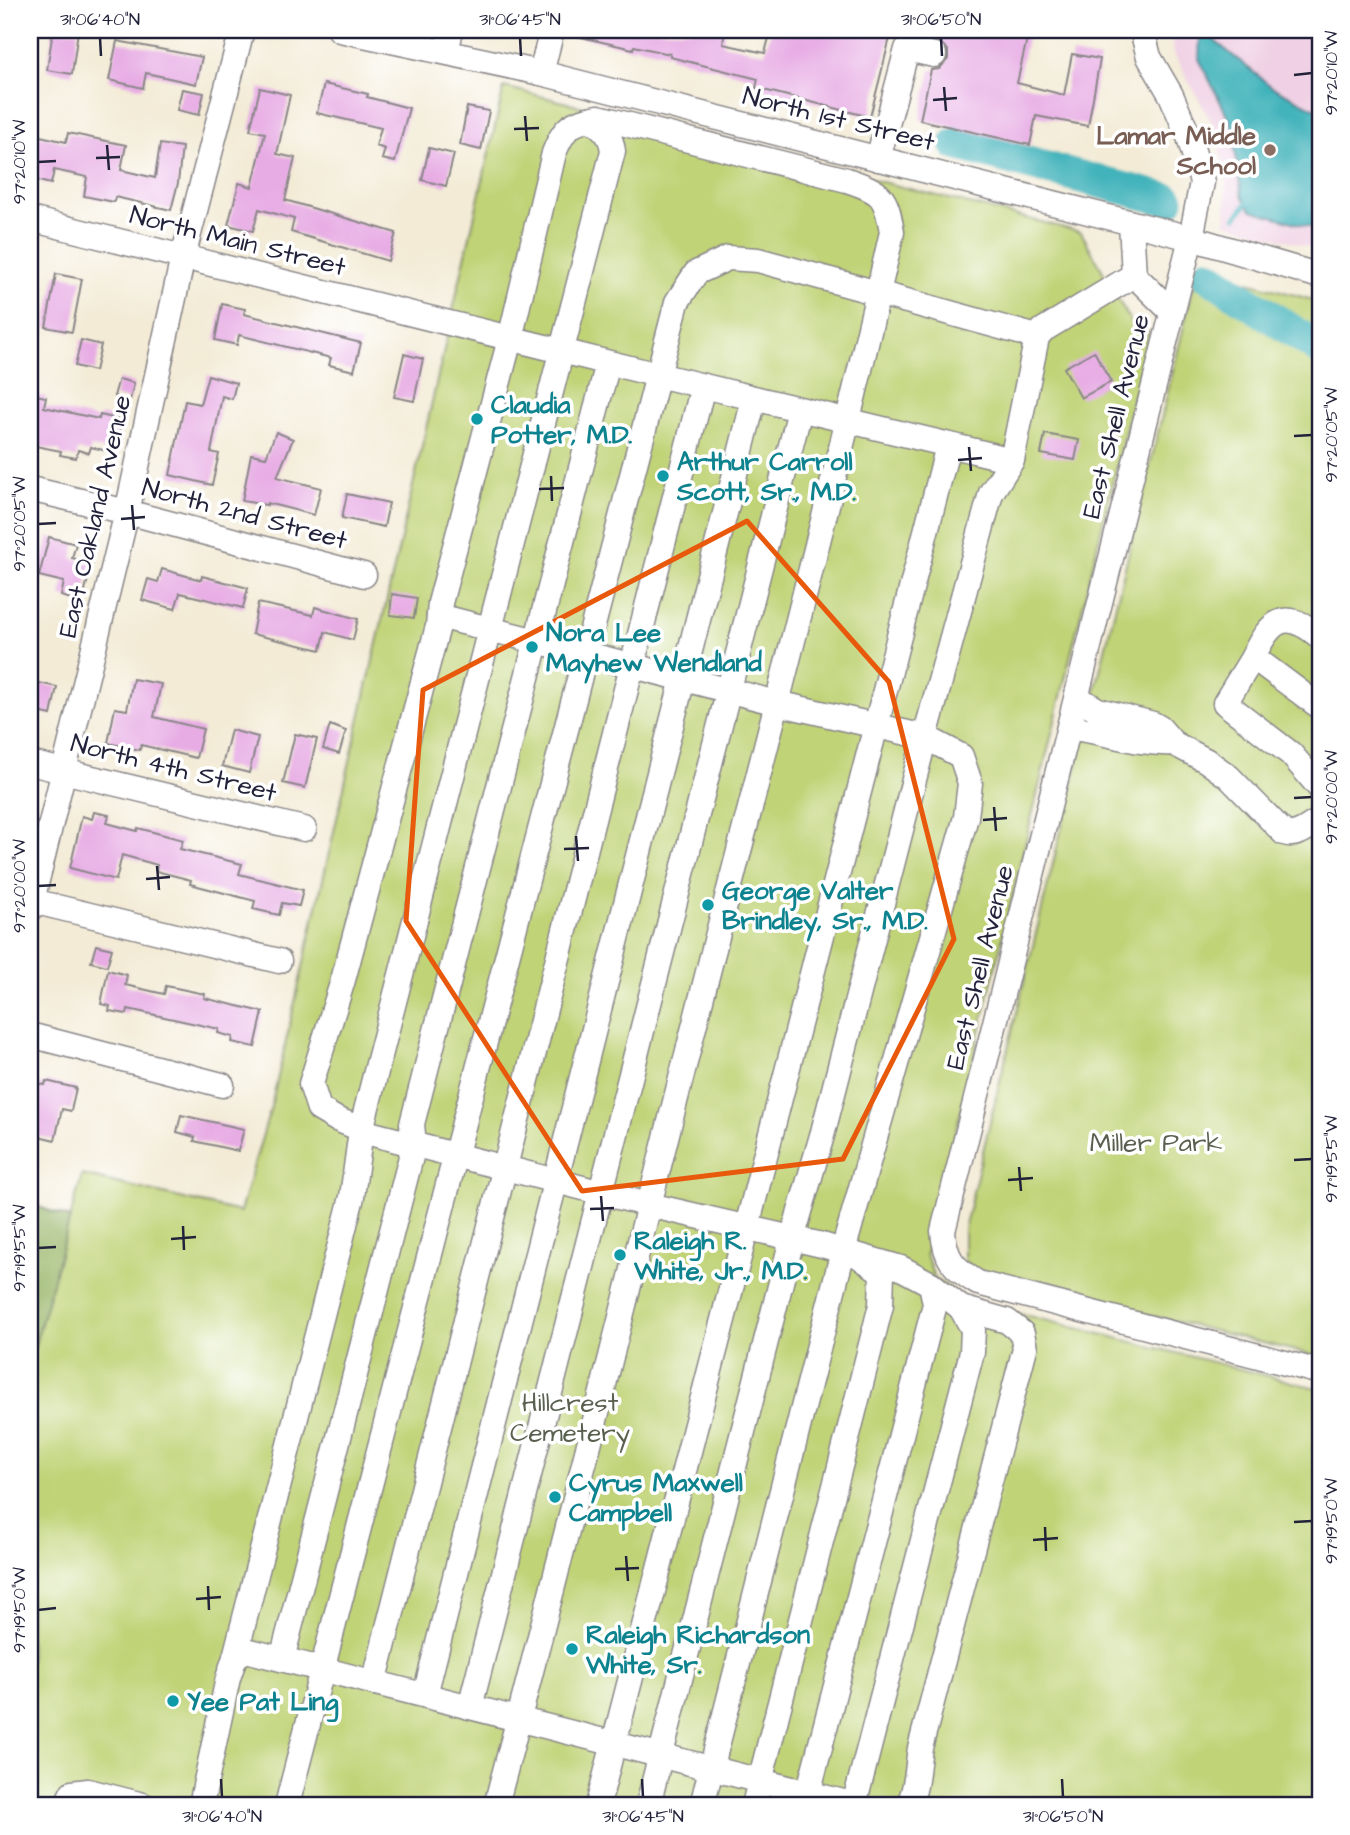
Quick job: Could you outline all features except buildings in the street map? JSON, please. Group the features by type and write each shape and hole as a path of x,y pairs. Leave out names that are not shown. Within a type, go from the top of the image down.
{"street":[{"name":"East Oakland Avenue","path":"31,905 127,512 183,257 242,30"},
{"name":"North 1st Street","path":"340,30 448,41 541,73 1191,238 1320,276"},
{"path":"541,73 552,30"},
{"name":"East Shell Avenue","path":"1142,30 1149,57 1171,95 1189,137 1202,182 1191,238 943,1231 945,1251 959,1272 978,1283 1320,1372"},
{"path":"878,159 909,39 934,55"},
{"path":"496,1805 519,1720 649,1205 848,422 892,232 888,205 874,189 598,117 575,121 562,133 554,153 510,339 440,603 439,616 343,980 311,1084 319,1109 361,1130 600,1193 649,1205 747,1228 792,1238 901,1268 930,1284 961,1308 1007,1321 1022,1334 1025,1348 920,1748 915,1784 908,1805"},
{"path":"201,1805 228,1678 352,1197 361,1130 613,151 611,138 601,125 589,119"},
{"name":"North Main Street","path":"30,219 754,399 1012,460"},
{"path":"1130,223 1134,275 1172,312"},
{"path":"287,1805 677,302 696,273 728,258 758,260 1037,337"},
{"path":"648,1805 792,1238 823,1132 925,737 991,494 1012,460 1037,337 1043,330 1134,275"},
{"path":"282,1659 414,1145 412,1124 608,363"},
{"path":"374,1682 703,386"},
{"path":"425,1695 754,399"},
{"path":"470,1707 800,410"},
{"path":"598,1805 948,446"},
{"name":"North 2nd Street","path":"30,489 364,575"},
{"path":"439,616 777,703 925,737 961,756 970,783 966,817 702,1805"},
{"path":"1320,637 1305,625 1292,621 1281,622 1270,628 1225,703 1291,754 1320,788"},
{"path":"1253,657 1320,707"},
{"path":"1077,698 1098,710 1160,728 1173,743 1207,761 1229,777 1276,828 1284,833 1299,833 1320,820"},
{"path":"1070,727 1095,730 1132,741 1173,743"},
{"name":"North 4th Street","path":"30,763 304,829"},
{"path":"31,905 279,961"},
{"path":"30,1035 222,1085"},
{"path":"754,1805 881,1305 882,1272 851,1254"},
{"path":"807,1799 935,1304 930,1284"},
{"path":"235,1657 246,1650 760,1781 807,1799 855,1805 972,1352 973,1329 961,1308"},
{"path":"66,1805 72,1793 88,1791 143,1805"}],"highlighted area":[{"path":"747,521 889,682 954,939 843,1159 582,1191 406,921 423,690"}],"shaded area":[{"name":"Lamar Middle School","path":"1169,30 1320,30 1320,250 1226,223 1226,176 1213,125 1175,56"}],"green space":[{"name":"Hillcrest Cemetery","path":"504,87 1081,232 1134,328 1149,332 926,1254 934,1278 973,1302 1320,1389 1320,1775 1312,1805 30,1805 30,1363 82,1175 240,1212 271,1107"},
{"name":"Miller Park","path":"1198,268 1320,302 1320,1357 983,1274 964,1261 964,1229"},
{"path":"30,1204 70,1218 30,1363"}],"water":[{"path":"1200,37 1210,37 1272,87 1320,111 1320,230 1251,210 1242,196 1231,123 1199,59"}],"waterway":[{"path":"956,144 1168,200"},
{"path":"1236,217 1250,199"},
{"path":"1207,275 1320,349"}],"place":[{"name":"Lamar Middle School","path":"1270,150"},
{"name":"Claudia Potter, M.D.","path":"477,419"},
{"name":"Arthur Carroll Scott, Sr., M.D.","path":"663,476"},
{"name":"Nora Lee Mayhew Wendland","path":"532,647"},
{"name":"George Valter Brindley, Sr., M.D.","path":"708,905"},
{"name":"Raleigh R. White, Jr., M.D.","path":"620,1255"},
{"name":"Cyrus Maxwell Campbell","path":"555,1497"},
{"name":"Raleigh Richardson White, Sr.","path":"572,1649"},
{"name":"Yee Pat Ling","path":"173,1701"}]}
